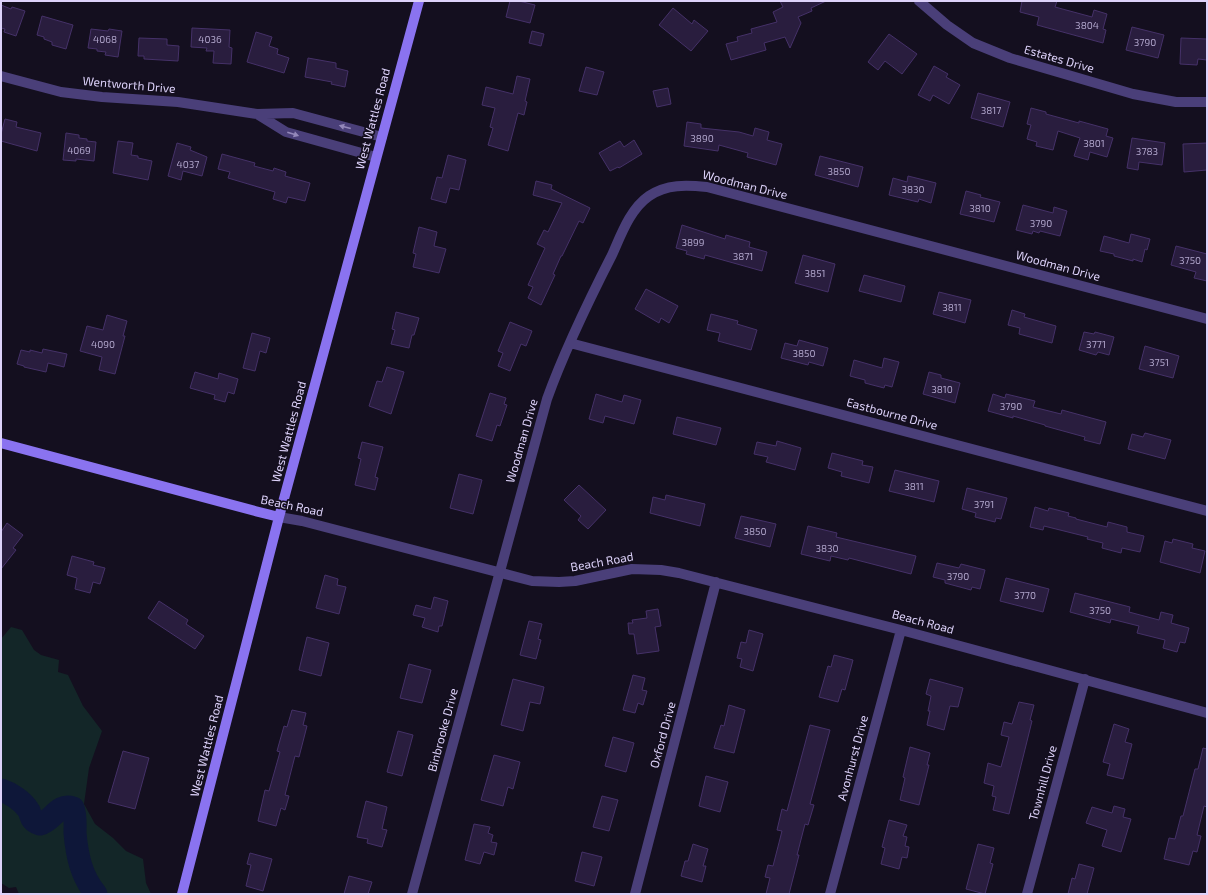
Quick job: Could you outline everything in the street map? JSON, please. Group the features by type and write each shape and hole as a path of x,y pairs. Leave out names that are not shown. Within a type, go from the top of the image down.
{"street":[{"name":"West Wattles Road","path":"182,894 279,516 419,1"},
{"name":"Estates Drive","path":"919,1 947,26 973,43 1010,58 1133,94 1176,102 1207,102"},
{"name":"Wentworth Drive","path":"1,76 60,92 102,97 178,102 257,114 293,113 382,137"},
{"name":"Wentworth Drive","path":"257,114 286,132 376,157"},
{"name":"Woodman Drive","path":"499,573 547,399 570,343 628,222 638,207 648,197 656,192 682,185 707,187 1207,319"},
{"name":"Eastbourne Drive","path":"570,343 1207,511"},
{"name":"Beach Road","path":"1,443 255,511 302,520 532,581 575,581 632,569 646,568 679,573 901,630 1207,713"},
{"name":"Binbrooke Drive","path":"412,894 499,573"},
{"name":"Oxford Drive","path":"635,894 716,582"},
{"name":"Avonhurst Drive","path":"830,894 901,630"},
{"name":"Townhill Drive","path":"1027,894 1085,679"}],"green space":[{"path":"11,627 22,630 34,650 41,655 59,660 58,672 68,675 83,706 102,731 89,768 84,804 95,824 113,838 126,851 143,859 146,883 151,894 19,894 16,887 9,888 1,883 1,639"}],"building":[{"path":"510,1 519,1 535,5 530,23 506,17"},
{"path":"780,1 826,1 811,8 812,11 798,17 801,23 790,48 785,37 764,43 766,50 731,60 726,44 738,41 737,37 752,33 751,29 777,22 773,12 783,7"},
{"path":"1022,1 1057,1 1055,7 1092,17 1094,10 1107,14 1103,29 1106,30 1103,43 1037,25 1039,17 1020,12"},
{"path":"1,5 11,9 12,7 25,11 16,36 4,32 5,29 1,28"},
{"path":"673,8 692,24 694,20 708,31 691,51 659,25"},
{"path":"42,16 73,25 66,49 52,45 52,42 37,35"},
{"path":"1132,27 1164,35 1158,58 1126,50"},
{"path":"192,28 230,30 229,47 232,48 231,64 213,63 214,51 206,51 207,48 191,47"},
{"path":"91,29 122,31 118,57 105,55 106,52 88,48"},
{"path":"532,31 544,34 541,46 529,43"},
{"path":"256,32 272,37 269,46 278,49 277,54 289,58 284,73 247,62"},
{"path":"889,34 917,54 902,74 885,61 878,70 868,62"},
{"path":"139,38 167,39 167,45 179,46 178,61 144,59 144,56 138,56"},
{"path":"1181,38 1207,39 1207,60 1198,59 1197,65 1180,64"},
{"path":"308,58 336,63 336,68 348,71 345,87 331,84 332,82 305,77"},
{"path":"934,66 948,74 946,77 960,85 949,104 933,95 930,101 918,95"},
{"path":"586,67 604,72 597,95 579,91"},
{"path":"517,76 530,79 525,101 527,102 524,115 518,113 508,151 488,145 493,128 490,127 495,108 482,105 486,87 513,94"},
{"path":"668,88 671,104 657,107 653,91"},
{"path":"978,93 1010,102 1003,127 971,118"},
{"path":"1031,108 1046,112 1046,114 1079,123 1079,121 1108,129 1106,136 1113,138 1107,157 1090,152 1088,160 1074,156 1080,138 1058,131 1053,150 1036,146 1037,142 1027,139 1031,125 1027,124"},
{"path":"5,119 17,122 16,127 41,133 37,151 1,141 1,134"},
{"path":"687,122 701,124 701,128 739,132 753,136 755,128 769,132 767,140 782,144 776,165 747,157 748,153 719,145 718,151 684,146"},
{"path":"66,133 79,135 79,138 96,142 94,161 76,159 76,161 63,160"},
{"path":"1132,138 1165,143 1162,165 1139,162 1138,170 1127,168"},
{"path":"634,140 642,154 619,168 618,167 610,171 599,153 620,141 624,147"},
{"path":"118,141 133,143 131,155 152,161 148,180 113,173"},
{"path":"177,143 191,147 190,150 207,157 202,176 183,171 181,180 168,176"},
{"path":"1207,143 1207,170 1184,172 1183,144"},
{"path":"222,154 255,163 254,166 273,171 274,168 286,172 285,176 310,183 305,201 288,197 286,203 273,199 275,192 228,178 230,172 218,169"},
{"path":"448,155 466,160 459,190 450,188 446,203 431,199 437,177 442,178"},
{"path":"820,156 863,167 858,187 815,175"},
{"path":"908,176 936,183 931,203 919,199 918,202 889,195 893,178 907,182"},
{"path":"536,181 552,185 551,189 590,208 583,223 579,221 561,256 553,274 555,275 541,305 528,298 533,287 528,285 545,248 537,244 544,230 548,232 562,203 533,195"},
{"path":"966,191 981,195 980,197 1000,202 994,222 960,214"},
{"path":"1023,205 1053,213 1054,207 1067,211 1060,236 1040,231 1039,233 1033,231 1032,234 1016,230"},
{"path":"682,225 725,239 726,235 750,242 749,247 767,252 762,271 705,255 704,259 686,254 687,251 676,248"},
{"path":"419,227 437,232 434,246 446,249 439,273 413,267 416,254 413,253"},
{"path":"1131,234 1150,239 1147,250 1145,249 1142,262 1133,259 1133,261 1100,251 1104,236 1129,243"},
{"path":"1176,246 1207,254 1207,281 1194,278 1196,272 1171,265"},
{"path":"803,255 835,264 828,292 795,283"},
{"path":"864,275 905,286 901,302 859,291"},
{"path":"646,289 678,306 669,323 661,318 659,323 635,309"},
{"path":"939,292 971,300 965,323 933,314"},
{"path":"1012,310 1025,314 1024,317 1056,326 1052,343 1019,334 1020,328 1008,325"},
{"path":"396,312 419,318 414,335 412,335 409,348 391,344 395,330 392,329"},
{"path":"711,314 738,321 737,324 757,330 751,350 718,341 720,333 707,330"},
{"path":"107,315 127,321 123,336 125,336 115,374 99,370 102,357 80,351 87,326 103,330"},
{"path":"510,322 532,331 526,346 521,344 510,371 498,366 503,353 498,351"},
{"path":"1084,332 1094,334 1095,332 1114,337 1109,355 1098,352 1096,355 1079,350"},
{"path":"252,333 270,338 266,353 260,351 255,371 243,368"},
{"path":"799,340 828,348 823,366 809,362 808,365 781,358 785,343 797,346"},
{"path":"1145,346 1179,356 1173,378 1139,369"},
{"path":"43,349 67,354 64,367 48,363 46,372 17,364 21,350 30,352 30,350 42,353"},
{"path":"884,358 899,362 892,387 885,385 884,388 865,383 865,380 850,376 854,360 882,368"},
{"path":"387,367 404,372 391,414 369,406 377,381 382,382"},
{"path":"195,372 218,379 219,373 238,379 234,394 228,392 225,402 214,399 215,395 190,388"},
{"path":"929,372 941,375 941,378 960,383 955,403 923,394"},
{"path":"490,393 506,398 504,404 507,405 500,426 497,425 492,441 476,436"},
{"path":"596,394 622,402 624,395 641,400 634,424 605,416 603,423 589,419"},
{"path":"993,394 1005,398 1006,394 1035,401 1033,407 1061,414 1062,410 1106,422 1100,444 1084,440 1085,437 1045,425 988,411"},
{"path":"677,417 721,428 716,445 673,434"},
{"path":"1145,433 1171,440 1165,459 1128,449 1132,434 1143,437"},
{"path":"777,441 801,448 795,470 766,462 768,457 754,454 757,442 776,446"},
{"path":"362,442 383,447 375,477 378,478 375,490 355,485 361,459 358,458"},
{"path":"832,453 863,461 862,465 873,467 869,483 841,476 842,472 828,468"},
{"path":"895,470 939,481 934,502 889,491"},
{"path":"459,474 482,480 473,514 450,508"},
{"path":"579,485 606,510 588,529 578,520 581,516 564,500"},
{"path":"967,488 1007,498 1001,519 996,518 995,522 975,517 976,513 962,509"},
{"path":"666,495 705,504 700,526 650,513 653,497 665,500"},
{"path":"1035,507 1048,511 1049,508 1069,513 1068,516 1076,519 1107,527 1108,522 1127,527 1127,532 1144,536 1140,552 1122,548 1121,553 1102,548 1103,543 1087,539 1088,537 1044,526 1043,530 1030,527"},
{"path":"741,516 776,524 770,547 735,538"},
{"path":"7,523 23,535 13,548 16,550 1,569 1,532"},
{"path":"808,526 837,533 836,537 916,556 911,574 849,558 848,560 831,556 830,561 801,554"},
{"path":"1173,539 1193,544 1192,548 1205,551 1200,573 1160,562 1165,541 1172,543"},
{"path":"72,556 94,562 93,565 105,568 100,584 93,582 90,593 75,589 77,578 67,575"},
{"path":"937,563 959,568 961,564 985,570 980,589 972,587 971,590 945,583 945,580 933,577"},
{"path":"325,575 338,579 337,585 346,587 339,614 316,608"},
{"path":"1006,578 1049,589 1043,612 1000,601"},
{"path":"1075,593 1130,607 1129,612 1159,620 1161,612 1173,615 1171,623 1189,628 1185,643 1180,642 1177,652 1163,648 1165,640 1137,633 1139,626 1111,619 1110,623 1070,612"},
{"path":"434,597 448,601 442,626 439,626 438,632 422,627 425,618 413,615 416,605 431,609"},
{"path":"159,601 188,620 186,624 204,636 195,649 148,618"},
{"path":"658,609 661,626 655,627 659,651 637,654 634,634 629,634 628,623 633,623 632,620 647,618 646,611"},
{"path":"529,621 542,624 538,639 541,640 536,659 520,655"},
{"path":"749,630 763,634 753,671 740,667 742,659 737,658 741,642 746,643"},
{"path":"307,637 329,643 321,676 299,670"},
{"path":"834,655 853,660 845,690 842,689 838,702 819,697 828,666 831,667"},
{"path":"409,664 431,670 422,703 400,698"},
{"path":"633,675 645,678 642,690 647,691 643,705 638,703 635,713 623,710"},
{"path":"513,679 544,687 540,704 530,702 523,731 501,725"},
{"path":"930,679 963,688 958,707 950,706 944,730 927,725 931,696 926,694"},
{"path":"1019,702 1034,705 1030,720 1032,721 1009,814 993,810 996,797 992,796 994,786 984,783 988,763 1001,767 1009,737 1001,735 1004,722 1012,724"},
{"path":"729,705 745,710 734,753 714,748 721,725 724,726"},
{"path":"292,710 306,713 303,725 307,726 299,757 295,756 285,795 289,796 285,810 281,808 276,826 258,821 265,790 269,791 280,752 277,751 284,726 287,727"},
{"path":"1114,724 1129,729 1125,742 1132,744 1123,779 1107,775 1110,764 1103,762"},
{"path":"810,725 830,730 810,804 814,805 808,825 805,824 789,894 766,894 770,878 765,877 768,865 773,866 782,831 777,830 782,809 787,811"},
{"path":"398,731 413,735 402,776 387,772"},
{"path":"613,737 634,743 626,772 605,766"},
{"path":"910,747 930,753 927,765 929,765 919,805 900,800 905,778 903,777"},
{"path":"1203,748 1207,749 1207,807 1204,806 1197,835 1201,836 1197,852 1193,851 1189,865 1164,859 1169,838 1175,839 1181,816 1183,816 1195,769 1198,769"},
{"path":"123,751 149,758 135,809 108,802"},
{"path":"494,755 520,762 513,789 508,787 503,806 481,800"},
{"path":"706,776 728,782 720,812 699,806"},
{"path":"602,796 618,800 609,831 593,827"},
{"path":"366,801 387,807 382,829 387,830 382,847 367,843 368,839 357,837"},
{"path":"1114,806 1125,809 1123,817 1131,819 1121,852 1102,846 1107,830 1086,823 1092,807 1112,813"},
{"path":"889,820 907,825 903,836 907,837 905,846 909,847 907,858 902,857 899,869 881,864 885,848 882,847"},
{"path":"474,824 490,827 488,833 493,835 491,842 497,843 494,855 484,852 480,864 465,860"},
{"path":"693,844 708,849 703,866 706,866 702,882 681,876 685,861 688,861"},
{"path":"978,844 994,848 990,863 993,864 985,894 966,889"},
{"path":"582,852 602,857 594,886 575,881"},
{"path":"250,853 272,859 263,891 246,886 251,865 247,864"},
{"path":"1079,864 1094,868 1087,894 1068,894 1072,878 1075,879"},
{"path":"349,876 372,882 368,894 344,894"}],"waterway":[{"path":"1,790 22,802 29,811 32,819 40,824 48,820 63,808 73,808 76,841 83,873 96,894"}]}
